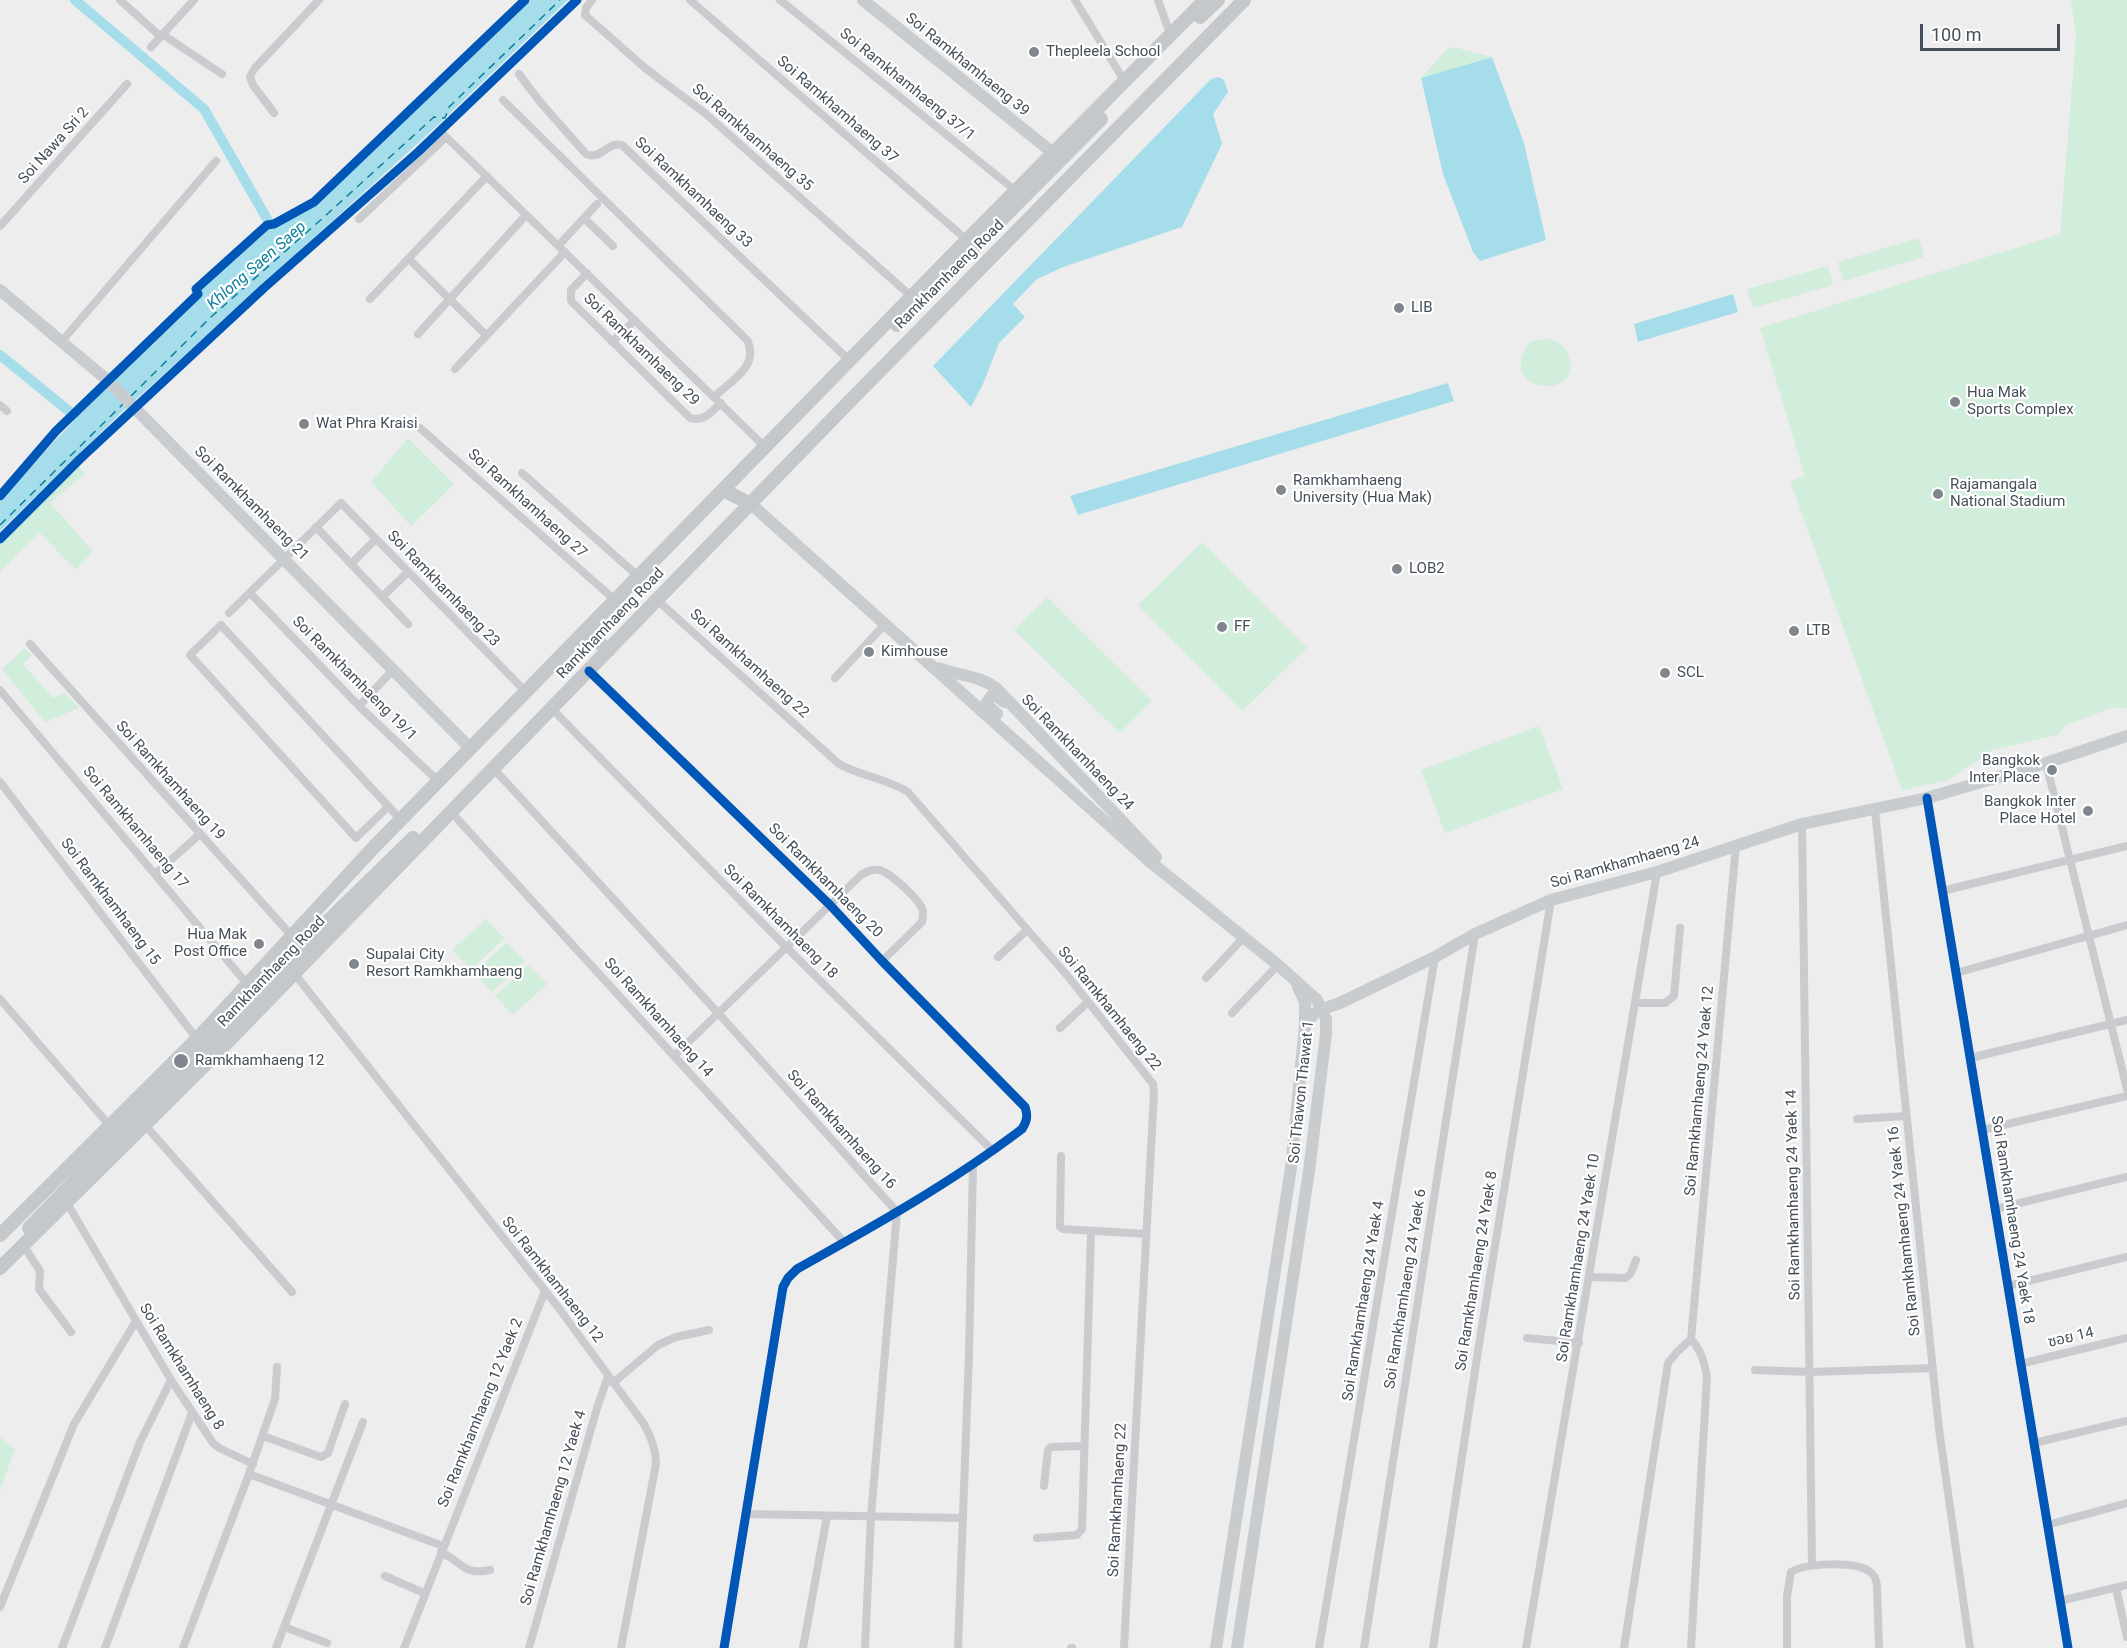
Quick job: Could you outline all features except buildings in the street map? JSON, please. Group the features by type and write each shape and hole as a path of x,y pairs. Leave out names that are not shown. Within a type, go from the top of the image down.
{"main road":[{"name":"Soi Ramkhamhaeng 39","path":"863,0 1053,153"},
{"name":"Ramkhamhaeng Road","path":"251,982 291,935 400,820 1205,0"},
{"name":"Ramkhamhaeng Road","path":"2,1229 197,1039 251,982 337,898 1217,0"},
{"path":"1217,0 1232,7"},
{"name":"Ramkhamhaeng Road","path":"0,1268 24,1246 62,1202 287,961 454,797 859,380 1232,7 1244,0"},
{"name":"Ramkhamhaeng Road","path":"0,1259 145,1125 213,1057 839,412 1076,172 1232,7"},
{"path":"1053,153 1076,172"},
{"name":"Soi Ramkhamhaeng 21","path":"0,290 102,375 471,749"},
{"path":"723,490 751,504"},
{"name":"Soi Ramkhamhaeng 24","path":"751,504 1184,890 1295,980 1317,1000 1323,1009 1435,957 1475,934 1551,900 1657,872 1802,824 1927,798 2046,764 2127,736"},
{"path":"587,631 608,651"},
{"name":"Soi Ramkhamhaeng 24","path":"931,664 945,670 975,676 996,688 1173,874 1184,890"},
{"path":"1012,707 996,695 992,695 986,704 1023,739 1044,766"},
{"path":"1295,980 1322,997 1340,1003 1326,1034"},
{"path":"1295,980 1305,1002 1305,1025"},
{"name":"Soi Thawon Thawat 1","path":"1216,1648 1291,1168 1305,1025 1315,1013 1323,1009 1326,1034 1308,1171 1236,1648"},
{"path":"1291,1168 1295,1161 1304,1162 1308,1164 1308,1171"},
{"path":"1223,1602 1243,1605"}],"street":[{"path":"120,0 161,35 222,74"},
{"path":"151,47 194,0"},
{"path":"274,113 252,85 250,77 254,69 319,0"},
{"name":"Soi Ramkhamhaeng 35","path":"592,0 586,8 585,15 645,68 706,114 912,297"},
{"name":"Soi Ramkhamhaeng 37","path":"690,0 967,240"},
{"name":"Soi Ramkhamhaeng 37/1","path":"780,0 1016,191"},
{"path":"1075,0 1125,82"},
{"path":"1158,0 1170,34"},
{"name":"Soi Ramkhamhaeng 33","path":"519,74 540,102 586,154 598,155 609,146 622,145 850,361"},
{"name":"Soi Nawa Sri 2","path":"0,226 128,84"},
{"path":"503,100 747,340 752,355 749,364 717,400"},
{"name":"Soi Ramkhamhaeng 29","path":"359,219 443,134 765,447"},
{"path":"62,342 216,161"},
{"path":"370,299 487,176"},
{"path":"455,369 562,249 597,204"},
{"path":"418,334 526,215"},
{"path":"584,219 613,246"},
{"path":"409,259 486,335"},
{"name":"Soi Ramkhamhaeng 29","path":"587,273 571,290 571,301 612,342 690,418 703,419 717,400"},
{"path":"612,342 635,320"},
{"name":"Soi Ramkhamhaeng 27","path":"420,428 616,601"},
{"name":"Soi Ramkhamhaeng 27","path":"522,473 639,577"},
{"name":"Soi Ramkhamhaeng 23","path":"316,527 341,503 527,693"},
{"path":"229,613 316,527 408,624"},
{"path":"351,564 376,539"},
{"path":"382,597 408,572"},
{"name":"Soi Ramkhamhaeng 19/1","path":"250,594 359,706 439,782"},
{"name":"Soi Ramkhamhaeng 22","path":"657,600 839,764 897,785 908,792 1088,1002 1153,1084 1124,1648"},
{"path":"835,678 885,624"},
{"path":"388,807 356,838 190,655 221,625 400,820"},
{"name":"Soi Ramkhamhaeng 19","path":"30,644 291,935"},
{"path":"359,706 392,670"},
{"name":"Soi Ramkhamhaeng 20","path":"589,671 830,905 1025,1107 1028,1114 1022,1129 993,1151"},
{"name":"Soi Ramkhamhaeng 17","path":"0,690 251,982"},
{"name":"Soi Ramkhamhaeng 18","path":"552,709 787,948 993,1151"},
{"path":"2046,764 2127,1089"},
{"name":"Soi Ramkhamhaeng 16","path":"494,769 897,1212 872,1516 865,1648"},
{"name":"Soi Ramkhamhaeng 15","path":"0,782 197,1039"},
{"name":"Soi Ramkhamhaeng 24 Yaek 18","path":"1927,798 2068,1648"},
{"name":"Soi Ramkhamhaeng 24 Yaek 16","path":"1875,810 1939,1429 1970,1648"},
{"name":"Soi Ramkhamhaeng 14","path":"451,812 844,1242"},
{"name":"Soi Ramkhamhaeng 24 Yaek 14","path":"1802,824 1812,1565"},
{"path":"156,873 200,834"},
{"name":"Soi Ramkhamhaeng 24 Yaek 12","path":"1691,1339 1736,846"},
{"path":"1942,891 2127,846"},
{"path":"674,1056 861,875 872,869 882,870 893,877 921,906 924,915 922,922 882,961"},
{"name":"Soi Ramkhamhaeng 24 Yaek 10","path":"1526,1648 1657,872"},
{"name":"Soi Ramkhamhaeng 24 Yaek 8","path":"1433,1648 1551,900"},
{"path":"1956,973 2127,925"},
{"path":"1635,1003 1665,1003 1674,996 1680,928"},
{"path":"998,957 1027,930"},
{"name":"Soi Ramkhamhaeng 24 Yaek 6","path":"1364,1648 1475,934"},
{"path":"1206,978 1244,937"},
{"name":"Soi Ramkhamhaeng 24 Yaek 4","path":"1319,1648 1435,957"},
{"path":"1232,1013 1278,965"},
{"name":"Soi Ramkhamhaeng 12","path":"294,973 545,1291 644,1424 652,1439 656,1451 656,1464 621,1648"},
{"path":"0,999 109,1125"},
{"path":"1060,1028 1088,1002"},
{"path":"1970,1058 2127,1020"},
{"path":"1982,1130 2127,1096"},
{"path":"1857,1119 1906,1116"},
{"path":"145,1125 292,1292"},
{"path":"724,1648 783,1287 797,1269 897,1212 993,1151"},
{"path":"1061,1156 1060,1227 1091,1232 1146,1234"},
{"path":"958,1648 969,1354 973,1165"},
{"path":"1995,1209 2127,1177"},
{"name":"Soi Ramkhamhaeng 8","path":"62,1202 171,1380 213,1443 253,1464"},
{"path":"1037,1538 1077,1536 1082,1529 1091,1232"},
{"path":"24,1246 40,1271 39,1289 71,1332"},
{"path":"2008,1286 2127,1257"},
{"path":"1590,1276 1626,1278 1631,1274 1636,1260"},
{"name":"Soi Ramkhamhaeng 12 Yaek 2","path":"404,1648 545,1291"},
{"path":"0,1608 74,1424 136,1321"},
{"path":"611,1380 658,1345 676,1337 709,1330"},
{"path":"1527,1338 1579,1343"},
{"name":"ซอย 14","path":"2020,1364 2127,1338"},
{"path":"1624,1648 1668,1363 1691,1339 1701,1354 1707,1376 1691,1648"},
{"path":"183,1648 263,1436 277,1393 277,1367"},
{"path":"1755,1370 1810,1372 1933,1368"},
{"path":"62,1648 140,1442 171,1380"},
{"name":"Soi Ramkhamhaeng 12 Yaek 4","path":"529,1648 597,1408 611,1380"},
{"path":"263,1436 321,1456 328,1453 345,1404"},
{"path":"105,1648 192,1413"},
{"path":"2034,1443 2127,1421"},
{"path":"276,1648 363,1422"},
{"path":"1044,1486 1048,1450 1051,1447 1083,1446"},
{"path":"249,1474 442,1549 457,1564 473,1572 490,1570"},
{"path":"2047,1525 2127,1503"},
{"path":"747,1514 962,1518"},
{"path":"803,1648 827,1516"},
{"path":"1787,1648 1787,1596 1791,1572 1812,1565 1860,1566 1870,1571 1875,1577 1878,1648"},
{"path":"385,1576 424,1593"},
{"path":"2060,1601 2127,1585"},
{"path":"2116,1588 2127,1637"},
{"path":"284,1627 327,1643"}],"green space":[{"name":"Hua Mak Sports Complex","path":"2071,0 2127,0 2127,709 2114,707 2064,726 2059,734 1993,750 1949,780 1902,790 1790,481 1805,476 1760,328 2060,234 2076,37"},
{"path":"1454,47 1492,57 1421,78 1447,49"},
{"path":"1919,238 1924,257 1843,281 1838,262"},
{"path":"1828,266 1833,285 1753,308 1747,289"},
{"path":"1548,338 1562,346 1570,360 1569,374 1562,382 1552,386 1540,385 1529,380 1522,371 1521,358 1530,342"},
{"path":"408,438 454,484 411,526 371,482"},
{"path":"79,466 85,474 50,503 93,551 76,570 39,532 0,572 0,544"},
{"name":"FF","path":"1202,542 1307,648 1242,711 1138,605"},
{"path":"1047,597 1152,701 1120,733 1014,630"},
{"path":"25,648 32,655 23,664 53,698 65,693 79,708 45,722 2,669"},
{"path":"1539,726 1563,789 1445,833 1421,770"},
{"path":"486,919 504,938 471,970 452,950"},
{"path":"507,942 525,961 492,992 474,973"},
{"path":"528,965 547,984 513,1015 495,996"},
{"path":"0,1437 15,1449 0,1490"}],"water":[{"name":"Khlong Saen Saep","path":"531,0 568,0 439,124 121,413 0,531 0,502 23,474 116,377 202,295 201,289 263,231 317,203"},
{"path":"1492,57 1524,143 1546,240 1480,261 1473,252 1443,174 1421,78"},
{"path":"1218,77 1224,80 1228,92 1213,114 1222,144 1182,227 1063,267 1037,279 1013,304 1025,317 999,343 971,407 933,366 1211,79"},
{"path":"1733,294 1738,312 1638,342 1634,324"},
{"path":"1448,383 1454,401 1078,515 1070,496"}],"waterway":[{"name":"Khlong Saen Saep","path":"75,0 204,109 278,238"},
{"path":"0,355 86,425"}],"ferry route":[{"path":"131,396 211,317 434,117 445,118 449,107 560,0"},
{"path":"0,525 123,404"}],"cycle path":[{"path":"0,496 56,431 198,294 196,289 267,225 274,224 314,202 525,0"},
{"path":"0,539 80,459 264,288 418,152 577,0"},
{"path":"589,671 830,905 1025,1107 1026,1113 1026,1121 1022,1129 968,1168 855,1237 797,1269 788,1278 783,1287 724,1648"},
{"path":"1927,798 2068,1648"}],"place":[{"name":"Thepleela School","path":"1034,52"},
{"name":"LIB","path":"1399,308"},
{"name":"Hua Mak Sports Complex","path":"1955,402"},
{"name":"Wat Phra Kraisi","path":"304,424"},
{"name":"Ramkhamhaeng University (Hua Mak)","path":"1281,490"},
{"name":"Rajamangala National Stadium","path":"1938,494"},
{"name":"LOB2","path":"1397,569"},
{"name":"FF","path":"1222,627"},
{"name":"LTB","path":"1794,631"},
{"name":"Kimhouse","path":"869,652"},
{"name":"SCL","path":"1665,673"},
{"name":"Bangkok Inter Place","path":"2052,770"},
{"name":"Bangkok Inter Place Hotel","path":"2088,811"},
{"name":"Hua Mak Post Office","path":"259,944"},
{"name":"Supalai City Resort Ramkhamhaeng","path":"354,964"},
{"name":"Ramkhamhaeng 12","path":"181,1061"}]}
